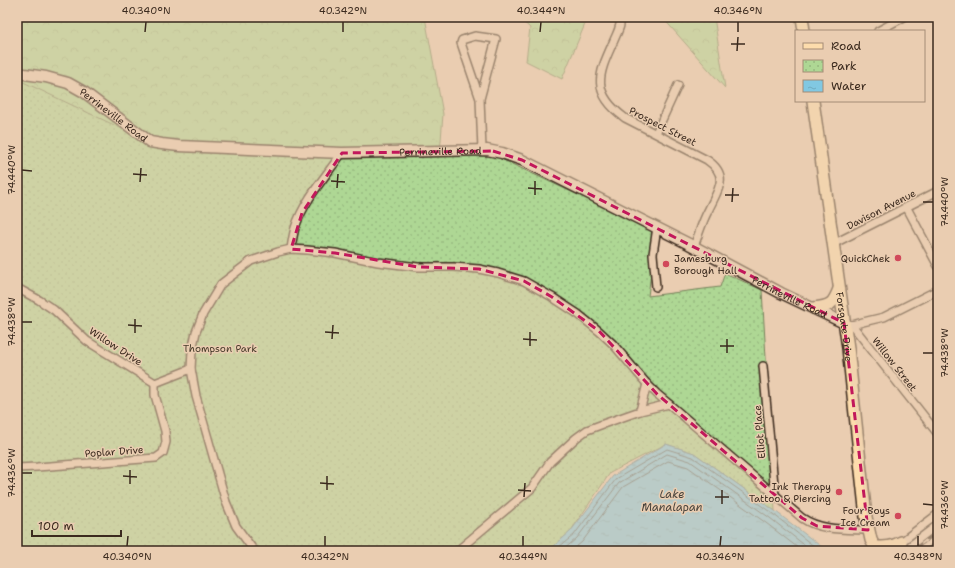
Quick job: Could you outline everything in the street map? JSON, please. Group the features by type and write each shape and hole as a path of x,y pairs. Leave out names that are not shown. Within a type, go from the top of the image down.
{"main road":[{"path":"802,17 804,30"},
{"name":"Forsgate Drive","path":"813,102 833,244 840,288 848,324 860,471 868,530 876,549"},
{"path":"814,308 830,305 840,288"},
{"path":"876,549 897,547"}],"street":[{"name":"Prospect Street","path":"620,17 620,28 602,67 600,76 601,87 609,104 618,113 634,123 707,160 714,165 720,174 720,184 717,194 707,212 694,246"},
{"path":"880,30 904,17"},
{"path":"480,99 496,39 475,36 462,40 461,43 480,99 482,150"},
{"name":"Perrineville Road","path":"17,73 46,77 68,83 84,92 150,142 162,144 342,153 482,150 502,153 522,160 657,227 781,293 848,324"},
{"path":"656,133 678,85"},
{"path":"290,250 295,228 302,213 313,193 342,153"},
{"name":"Davison Avenue","path":"833,244 938,192"},
{"path":"907,208 938,266"},
{"path":"656,287 653,254 657,227"},
{"path":"255,551 236,526 226,502 196,396 191,369 192,351 196,332 203,314 221,284 250,261 278,252 290,250 335,253 378,262 418,266 479,269 524,281 559,301 599,331 613,344 657,394 802,518 817,526 868,530"},
{"name":"Willow Drive","path":"17,288 40,300 54,310 94,346 155,383"},
{"path":"848,324 884,317 938,290"},
{"name":"Willow Street","path":"848,324 938,434"},
{"name":"Elliot Place","path":"763,366 775,495"},
{"path":"155,383 191,369"},
{"name":"Poplar Drive","path":"17,468 156,458 163,453 166,442 165,431 154,395 155,383"},
{"path":"640,411 647,384"},
{"path":"456,551 532,488 550,462 587,430 640,411 669,404"},
{"path":"897,547 938,514"},
{"path":"933,551 938,547"}],"highlighted area":[{"path":"493,151 522,160 844,323 868,530 817,526 802,518 657,394 599,331 552,297 524,281 479,269 418,267 335,253 291,249 302,213 342,153"}],"green space":[{"path":"17,17 425,17 443,114 440,154 491,155 511,160 503,186 17,551"},
{"path":"518,17 588,17 562,79 526,61 530,28"},
{"path":"662,17 714,17 725,88"},
{"name":"Thompson Park","path":"17,80 150,142 342,153 482,150 576,194 657,227 648,296 720,287 725,273 762,290 775,511 694,453 666,444 610,473 570,532 548,551 17,551"}],"water":[{"name":"Lake Manalapan","path":"666,444 694,453 775,511 827,551 548,551 570,532 613,476"}],"railway":[{"path":"912,551 938,531"}],"place":[{"name":"QuickChek","path":"898,258"},
{"name":"Jamesburg Borough Hall","path":"666,264"},
{"name":"Ink Therapy Tattoo & Piercing","path":"839,492"},
{"name":"Four Boys Ice Cream","path":"898,516"}]}
